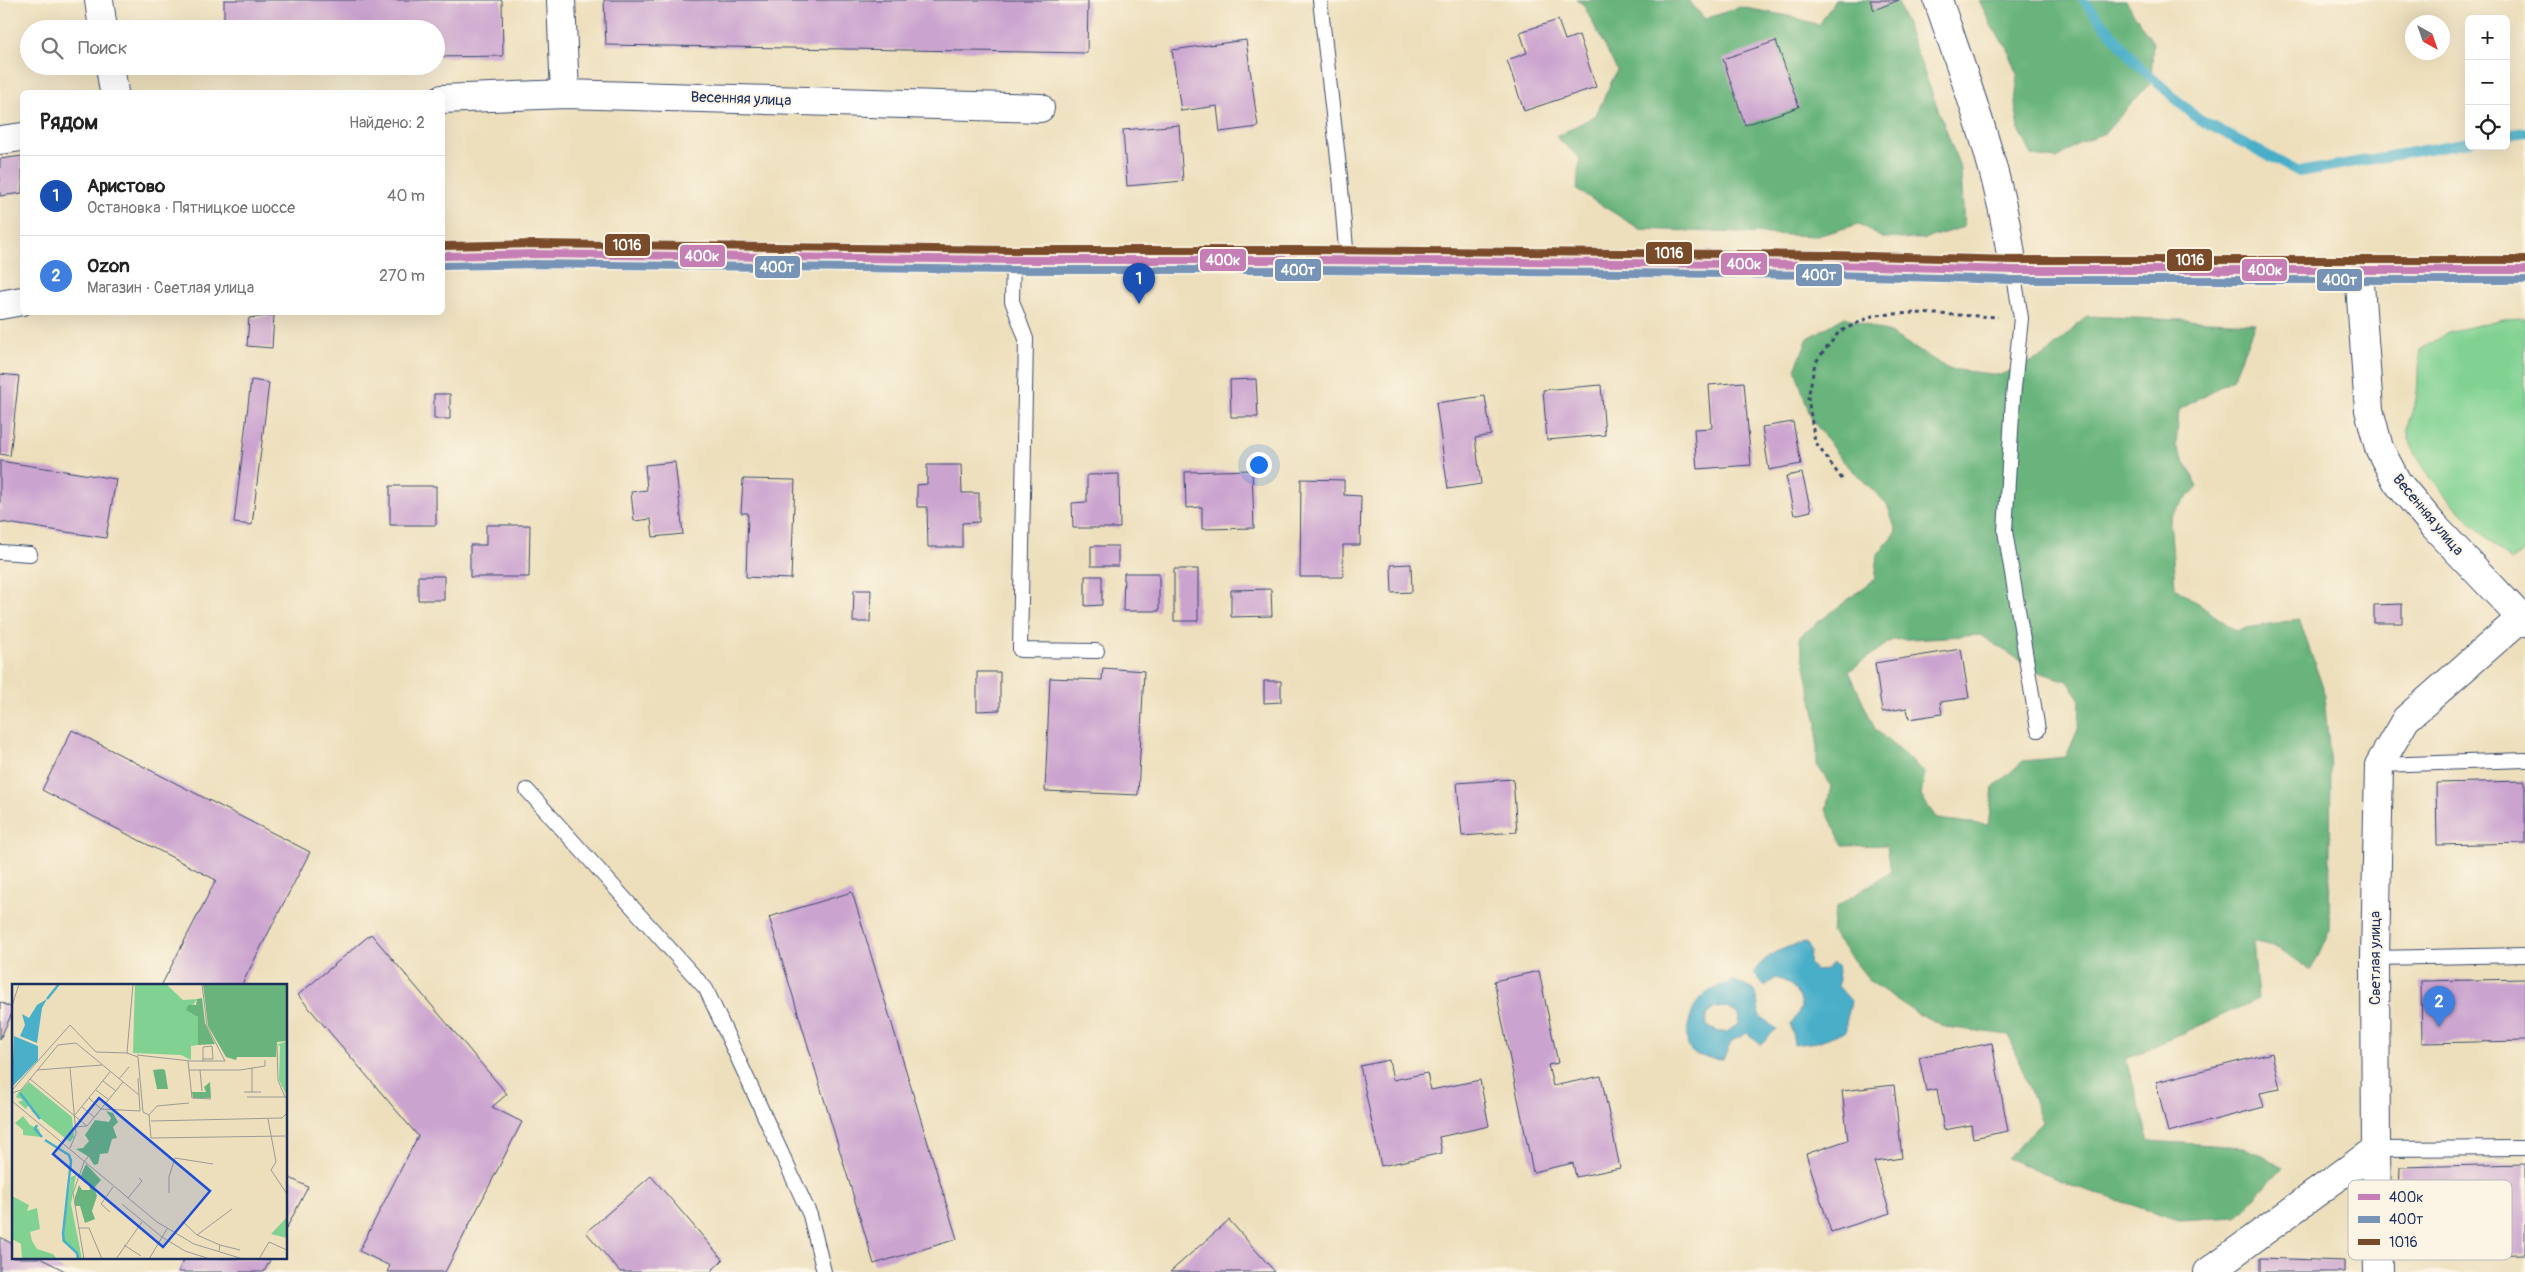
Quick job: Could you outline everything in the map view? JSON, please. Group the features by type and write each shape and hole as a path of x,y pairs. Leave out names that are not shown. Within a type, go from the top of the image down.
{"street":[{"path":"99,0 102,20"},
{"path":"561,0 565,94"},
{"path":"1938,0 1985,138 2010,245 2013,270"},
{"path":"111,75 114,90"},
{"name":"Весенняя улица","path":"445,98 565,94 1040,108"},
{"path":"0,140 20,137"},
{"path":"445,256 535,254 1012,260 1833,265 2013,270 2525,270"},
{"name":"Весенняя улица","path":"2359,270 2369,410 2379,448 2397,482 2434,526 2523,620"},
{"path":"0,305 20,301"},
{"path":"2378,765 2406,719 2523,620"},
{"name":"Светлая улица","path":"2377,1180 2375,958 2378,765"},
{"path":"2208,1272 2376,1149"}],"lane":[{"path":"1320,0 1340,176 1347,261"},
{"path":"1012,260 1012,301 1026,339 1020,650 1097,651"},
{"path":"2013,270 2021,318 2013,398 2005,531 2038,730"},
{"path":"0,552 30,554"},
{"path":"2378,765 2525,760"},
{"path":"527,790 706,989 810,1215 824,1272"},
{"path":"2375,958 2525,955"},
{"path":"2376,1149 2525,1148"}],"path":[{"path":"1842,480 1815,442 1808,398 1815,363 1839,332 1874,315 1915,313 2021,318"}],"green space":[{"path":"1576,0 1688,0 1705,19 1740,7 1793,17 1819,25 1835,0 1897,0 1961,170 1964,227 1924,239 1882,238 1859,224 1817,236 1640,229 1577,190 1580,158 1556,137 1596,115 1617,70 1583,4"},
{"path":"1979,0 2125,0 2153,43 2151,82 2105,133 2080,142 2057,159 2032,156 2019,129 2015,103 2018,75 2008,49 1992,27"},
{"path":"2087,316 2255,323 2233,379 2179,410 2176,446 2198,486 2170,517 2175,587 2235,630 2299,619 2323,688 2331,766 2329,931 2311,971 2280,949 2253,942 2258,999 2126,1059 2149,1141 2243,1147 2284,1167 2237,1217 2179,1220 2073,1186 2007,1158 2042,1122 2009,1035 1945,1027 1918,1014 1871,982 1831,932 1837,906 1891,872 1887,845 1843,846 1826,810 1831,786 1817,765 1817,724 1799,637 1875,579 1878,555 1896,531 1887,504 1841,459 1811,418 1795,369 1808,338 1845,317 1890,333 1949,369 2000,375 2044,356","holes":["1981,635 2038,672 2068,681 2080,700 2079,727 2066,757 2023,761 1993,788 1988,825 1937,819 1921,796 1925,773 1875,729 1849,671 1892,640"]},
{"path":"2525,318 2525,550 2511,561 2467,518 2435,483 2422,466 2413,449 2408,429 2417,394 2420,350 2448,332 2504,319"}],"water":[{"path":"1805,942 1810,951 1809,963 1816,971 1826,970 1832,963 1837,966 1838,986 1851,1001 1846,1031 1817,1042 1794,1045 1791,1025 1801,1008 1794,988 1776,978 1765,986 1753,973 1770,956"},
{"path":"1733,981 1752,989 1756,996 1760,1016 1776,1029 1761,1045 1747,1033 1732,1041 1723,1059 1695,1054 1690,1050 1687,1037 1692,1012 1702,997 1710,991","holes":["1727,1007 1739,1015 1738,1024 1727,1032 1718,1032 1707,1026 1706,1015 1715,1008"]}],"building":[{"path":"224,0 502,0 503,56 445,57 445,20 224,20"},
{"path":"604,0 1088,0 1087,53 606,45"},
{"path":"1870,0 1899,0 1874,10"},
{"path":"1558,20 1565,40 1579,35 1596,87 1524,111 1507,60 1527,53 1520,32"},
{"path":"1246,40 1258,127 1220,132 1217,106 1181,111 1172,50"},
{"path":"1776,41 1799,107 1745,125 1723,59"},
{"path":"1179,125 1183,181 1127,186 1123,130"},
{"path":"20,156 20,193 0,196 0,159"},
{"path":"274,315 272,348 247,346 249,318"},
{"path":"0,374 19,376 10,456 0,454"},
{"path":"1256,379 1258,417 1231,417 1230,380"},
{"path":"251,380 269,383 252,525 234,523"},
{"path":"1744,382 1751,465 1697,469 1694,429 1712,428 1709,385"},
{"path":"1601,385 1605,435 1547,440 1543,390"},
{"path":"434,394 450,394 450,419 434,419"},
{"path":"1485,396 1491,435 1475,438 1481,484 1448,489 1436,403"},
{"path":"1793,422 1801,464 1769,470 1762,427"},
{"path":"0,461 116,479 106,538 0,522"},
{"path":"675,462 683,534 653,537 651,519 634,521 631,492 647,490 645,465"},
{"path":"927,465 961,465 962,493 979,493 979,522 962,523 962,547 928,547 927,507 917,507 917,485 927,484"},
{"path":"1252,470 1254,528 1202,529 1202,507 1186,508 1185,472"},
{"path":"1802,473 1811,511 1794,515 1786,476"},
{"path":"1119,474 1120,528 1073,528 1072,503 1087,502 1087,475"},
{"path":"743,479 795,480 791,579 746,577 748,513 741,513"},
{"path":"1301,479 1344,480 1344,495 1361,496 1360,545 1343,545 1343,577 1300,577"},
{"path":"390,486 436,486 436,525 390,525"},
{"path":"486,525 530,525 529,577 470,577 470,545 486,545"},
{"path":"1091,546 1118,546 1118,566 1091,566"},
{"path":"1411,564 1412,592 1392,593 1391,565"},
{"path":"1174,569 1198,569 1198,621 1174,621"},
{"path":"1124,573 1159,573 1159,611 1123,611"},
{"path":"418,576 444,576 444,600 418,600"},
{"path":"1085,576 1102,576 1102,605 1085,606"},
{"path":"1271,589 1272,616 1231,617 1231,590"},
{"path":"854,590 871,590 870,622 853,622"},
{"path":"2402,604 2402,623 2374,623 2374,605"},
{"path":"1961,649 1969,698 1940,702 1942,714 1909,719 1907,708 1882,712 1875,663"},
{"path":"1103,668 1144,671 1138,795 1045,791 1050,678 1102,680"},
{"path":"977,672 1000,672 1000,710 977,711"},
{"path":"1264,681 1281,681 1281,702 1264,703"},
{"path":"72,730 310,852 242,984 162,984 216,880 42,790"},
{"path":"1513,779 1517,832 1462,836 1457,783"},
{"path":"2525,781 2525,843 2437,845 2436,783"},
{"path":"852,892 957,1239 874,1264 769,917"},
{"path":"371,934 507,1094 492,1107 522,1122 445,1272 387,1272 390,1266 359,1251 418,1136 298,995"},
{"path":"1539,971 1558,1063 1548,1065 1553,1086 1601,1076 1620,1168 1576,1177 1573,1163 1533,1172 1494,981"},
{"path":"2525,979 2525,1041 2422,1043 2421,981"},
{"path":"0,1002 12,1008 12,1013 0,1039"},
{"path":"1992,1043 2008,1131 1973,1138 1971,1125 1944,1130 1937,1089 1926,1091 1919,1057"},
{"path":"2272,1053 2280,1089 2260,1093 2264,1107 2168,1132 2156,1082"},
{"path":"1389,1060 1393,1080 1427,1073 1431,1090 1480,1080 1489,1126 1439,1137 1442,1153 1381,1166 1360,1066"},
{"path":"1894,1085 1902,1158 1874,1162 1890,1213 1831,1232 1806,1154 1848,1140 1842,1091"},
{"path":"2525,1164 2525,1254 2512,1254 2512,1180 2400,1180 2400,1167"},
{"path":"651,1176 723,1260 710,1272 620,1272 586,1232"},
{"path":"288,1177 308,1187 288,1225"},
{"path":"1229,1220 1275,1272 1170,1272"},
{"path":"0,1237 12,1244 12,1260 44,1260 67,1272 0,1272"},
{"path":"2260,1258 2344,1261 2344,1272 2260,1272"},
{"path":"184,1260 270,1260 264,1272 178,1272"}],"waterway":[{"path":"2083,0 2139,66 2198,119 2299,172 2465,143"},
{"path":"2510,134 2525,132"}],"transit line":[{"name":"1016","path":"445,246 535,244 1013,250 1318,250 1833,255 2013,260 2525,260"},
{"name":"400к","path":"445,256 535,254 1013,260 1318,260 1833,265 2013,270 2525,270"},
{"name":"400т","path":"445,266 535,264 1013,270 1318,270 1833,275 2013,280 2525,280"}],"place":[{"name":"Аристово","path":"1139,304"},
{"name":"Ozon","path":"2439,1027"}]}
